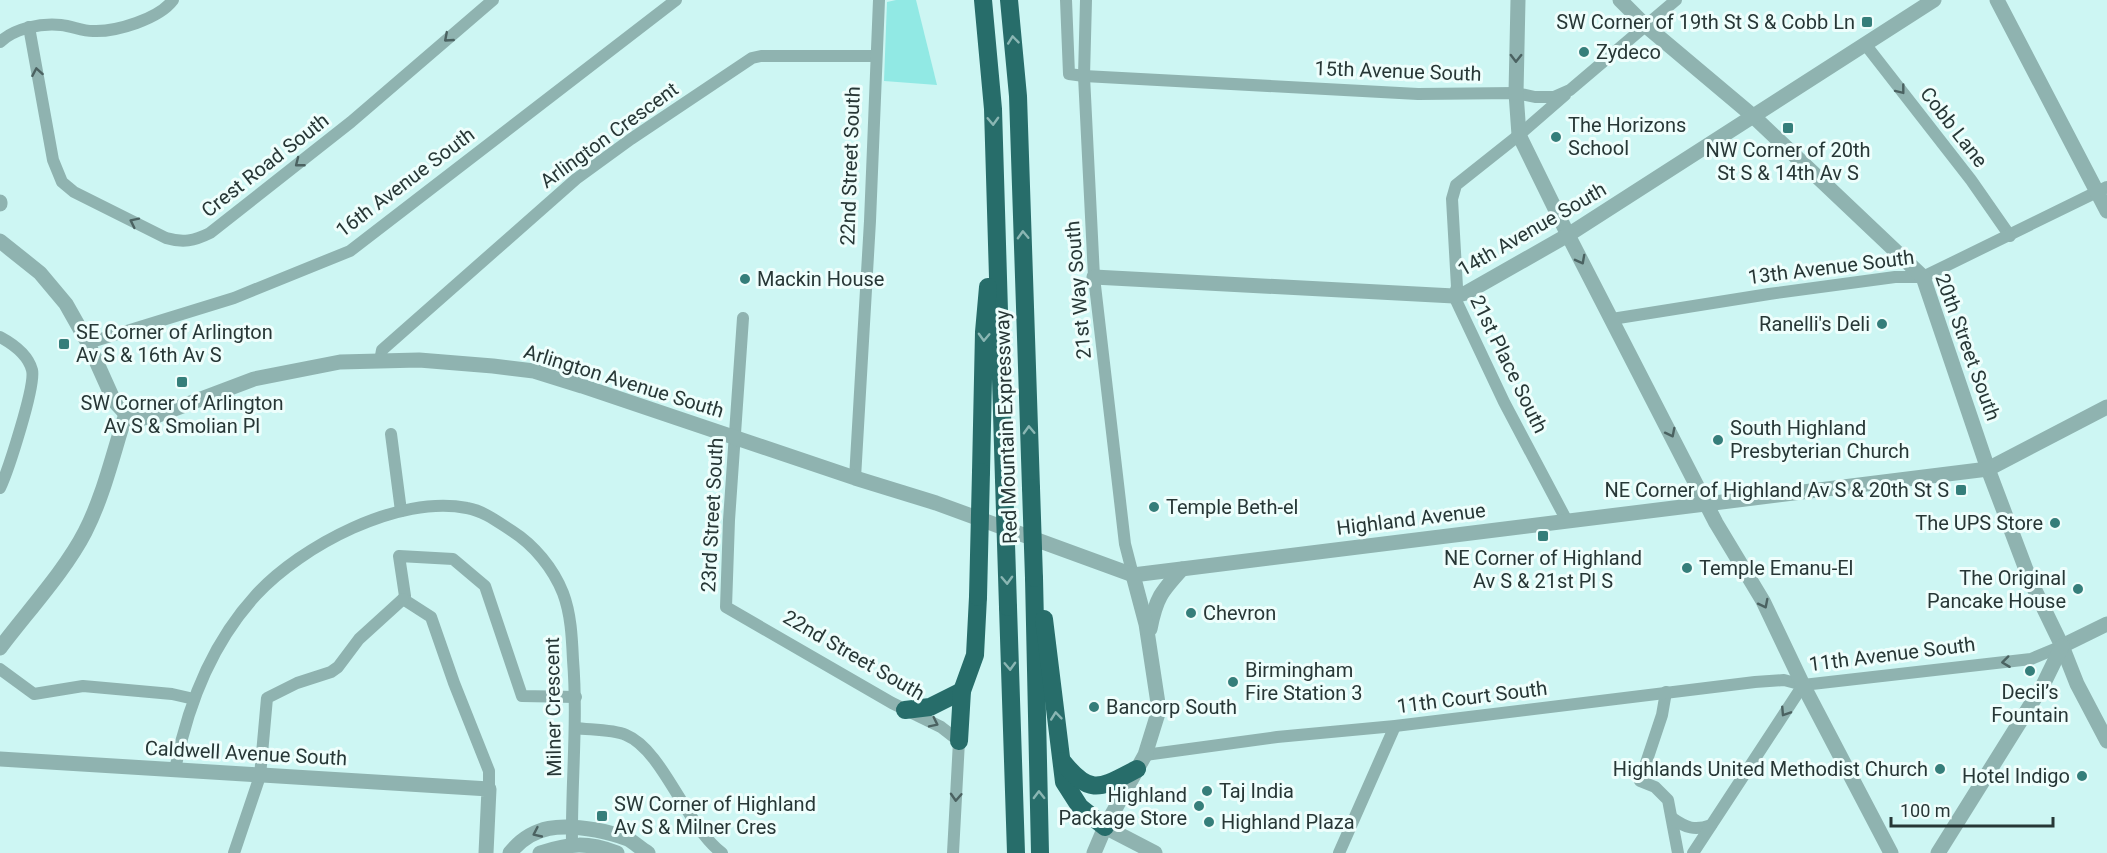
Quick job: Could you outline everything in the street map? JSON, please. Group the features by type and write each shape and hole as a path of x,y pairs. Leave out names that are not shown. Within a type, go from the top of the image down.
{"highway":[{"name":"Red Mountain Expressway","path":"983,0 990,65 996,195 1016,853"},
{"name":"Red Mountain Expressway","path":"1009,0 1018,96 1034,578 1040,618 1040,853"},
{"path":"959,741 962,691 975,655 984,332 996,195"},
{"path":"1040,618 1064,782 1080,807 1105,827"},
{"path":"905,710 930,707 962,691"},
{"path":"1061,760 1078,780 1096,786 1108,784 1141,762"}],"street":[{"path":"0,42 29,27 61,25 94,31 131,26 150,17 173,0"},
{"name":"Crest Road South","path":"29,27 53,160 62,182 74,192 166,238 180,242 196,240 210,233 351,122 493,0"},
{"name":"16th Avenue South","path":"88,343 234,298 350,250 676,0"},
{"name":"22nd Street South","path":"855,478 870,221 879,0"},
{"path":"1066,0 1069,74 1084,76"},
{"name":"21st Way South","path":"1086,0 1084,76 1094,277 1125,544 1133,575"},
{"path":"1518,0 1516,93 1519,135 1716,523 1763,601 1803,685 1891,853"},
{"name":"20th Street South","path":"1620,0 1646,26 1753,116 1923,276 1988,469 2030,580 2062,646 2077,684 2107,741"},
{"name":"15th Avenue South","path":"1084,76 1418,94 1516,93 1535,98 1554,97 1570,90 1676,0"},
{"name":"14th Avenue South","path":"1094,277 1454,296 1466,293 1568,235 1934,0"},
{"path":"1997,0 2102,189 2107,211"},
{"name":"Cobb Lane","path":"1865,44 1971,180 2010,236"},
{"name":"Arlington Crescent","path":"380,361 382,350 576,179 631,139 752,58 761,56 876,56"},
{"name":"21st Place South","path":"1567,521 1504,402 1454,296 1457,287 1452,199 1456,185 1519,135 1570,90"},
{"name":"13th Avenue South","path":"1612,319 1769,294 1895,277 1923,276 2010,236 2102,189"},
{"path":"0,241 40,273 66,304 88,343 114,401 126,414 97,506 84,534 58,573 0,648"},
{"name":"23rd Street South","path":"726,607 729,520 743,318"},
{"path":"0,337 16,346 32,369 32,387 0,488"},
{"name":"Arlington Avenue South","path":"126,414 143,418 156,416 254,379 340,362 419,360 534,371 855,478 936,502 1133,575"},
{"path":"1988,469 2107,407"},
{"path":"391,434 401,511"},
{"name":"Highland Avenue","path":"1133,575 1988,469"},
{"name":"Milner Crescent","path":"175,770 181,737 194,699 223,639 256,595 283,571 322,542 363,524 401,511 441,507 468,508 488,516 523,538 546,563 563,593 571,627 576,697 572,846"},
{"path":"234,853 260,776 267,698 338,667 359,639 403,600 405,596 399,555 453,559 485,586 522,696 576,697"},
{"path":"1148,638 1155,605 1162,590 1182,569"},
{"path":"1094,853 1105,827 1141,762 1159,710 1148,638 1133,575"},
{"path":"403,600 431,617 489,771 486,853"},
{"name":"22nd Street South","path":"726,607 905,710 941,727 959,741"},
{"name":"11th Avenue South","path":"1693,853 1803,685 2031,659 2107,624"},
{"path":"1938,853 2043,685 2062,646"},
{"path":"0,669 34,694 83,686 172,694 194,699"},
{"name":"11th Court South","path":"1141,762 1277,737 1395,726 1666,692 1784,680 1803,685"},
{"path":"1666,692 1662,716 1640,781 1654,787 1668,801 1678,853"},
{"path":"1339,853 1395,726"},
{"path":"575,728 625,734 641,744 657,763 697,827 722,853"},
{"path":"953,853 959,741"},
{"name":"Caldwell Avenue South","path":"0,759 489,789"},
{"path":"1672,818 1689,828 1701,829 1712,825"},
{"path":"510,853 519,842 543,829 571,825 606,832 629,840 648,853"},
{"path":"1105,827 1155,853"},
{"path":"540,853 562,846 595,845 617,853"}],"shaded area":[{"path":"916,0 937,85 884,81 887,2"}],"place":[{"name":"SW Corner of 19th St S & Cobb Ln","path":"1867,22"},
{"name":"Zydeco","path":"1584,52"},
{"name":"NW Corner of 20th St S & 14th Av S","path":"1788,128"},
{"name":"The Horizons School","path":"1556,137"},
{"name":"Mackin House","path":"745,279"},
{"name":"Ranelli's Deli","path":"1882,324"},
{"name":"SE Corner of Arlington Av S & 16th Av S","path":"64,344"},
{"name":"SW Corner of Arlington Av S & Smolian Pl","path":"182,382"},
{"name":"South Highland Presbyterian Church","path":"1718,440"},
{"name":"NE Corner of Highland Av S & 20th St S","path":"1961,490"},
{"name":"Temple Beth-el","path":"1154,507"},
{"name":"The UPS Store","path":"2055,523"},
{"name":"NE Corner of Highland Av S & 21st Pl S","path":"1543,536"},
{"name":"Temple Emanu-El","path":"1687,568"},
{"name":"The Original Pancake House","path":"2078,589"},
{"name":"Chevron","path":"1191,613"},
{"name":"Decil’s Fountain","path":"2030,671"},
{"name":"Birmingham Fire Station 3","path":"1233,682"},
{"name":"Bancorp South","path":"1094,707"},
{"name":"Highlands United Methodist Church","path":"1940,769"},
{"name":"Hotel Indigo","path":"2082,776"},
{"name":"Taj India","path":"1207,791"},
{"name":"Highland Package Store","path":"1199,806"},
{"name":"SW Corner of Highland Av S & Milner Cres","path":"602,816"},
{"name":"Highland Plaza","path":"1209,822"}]}
